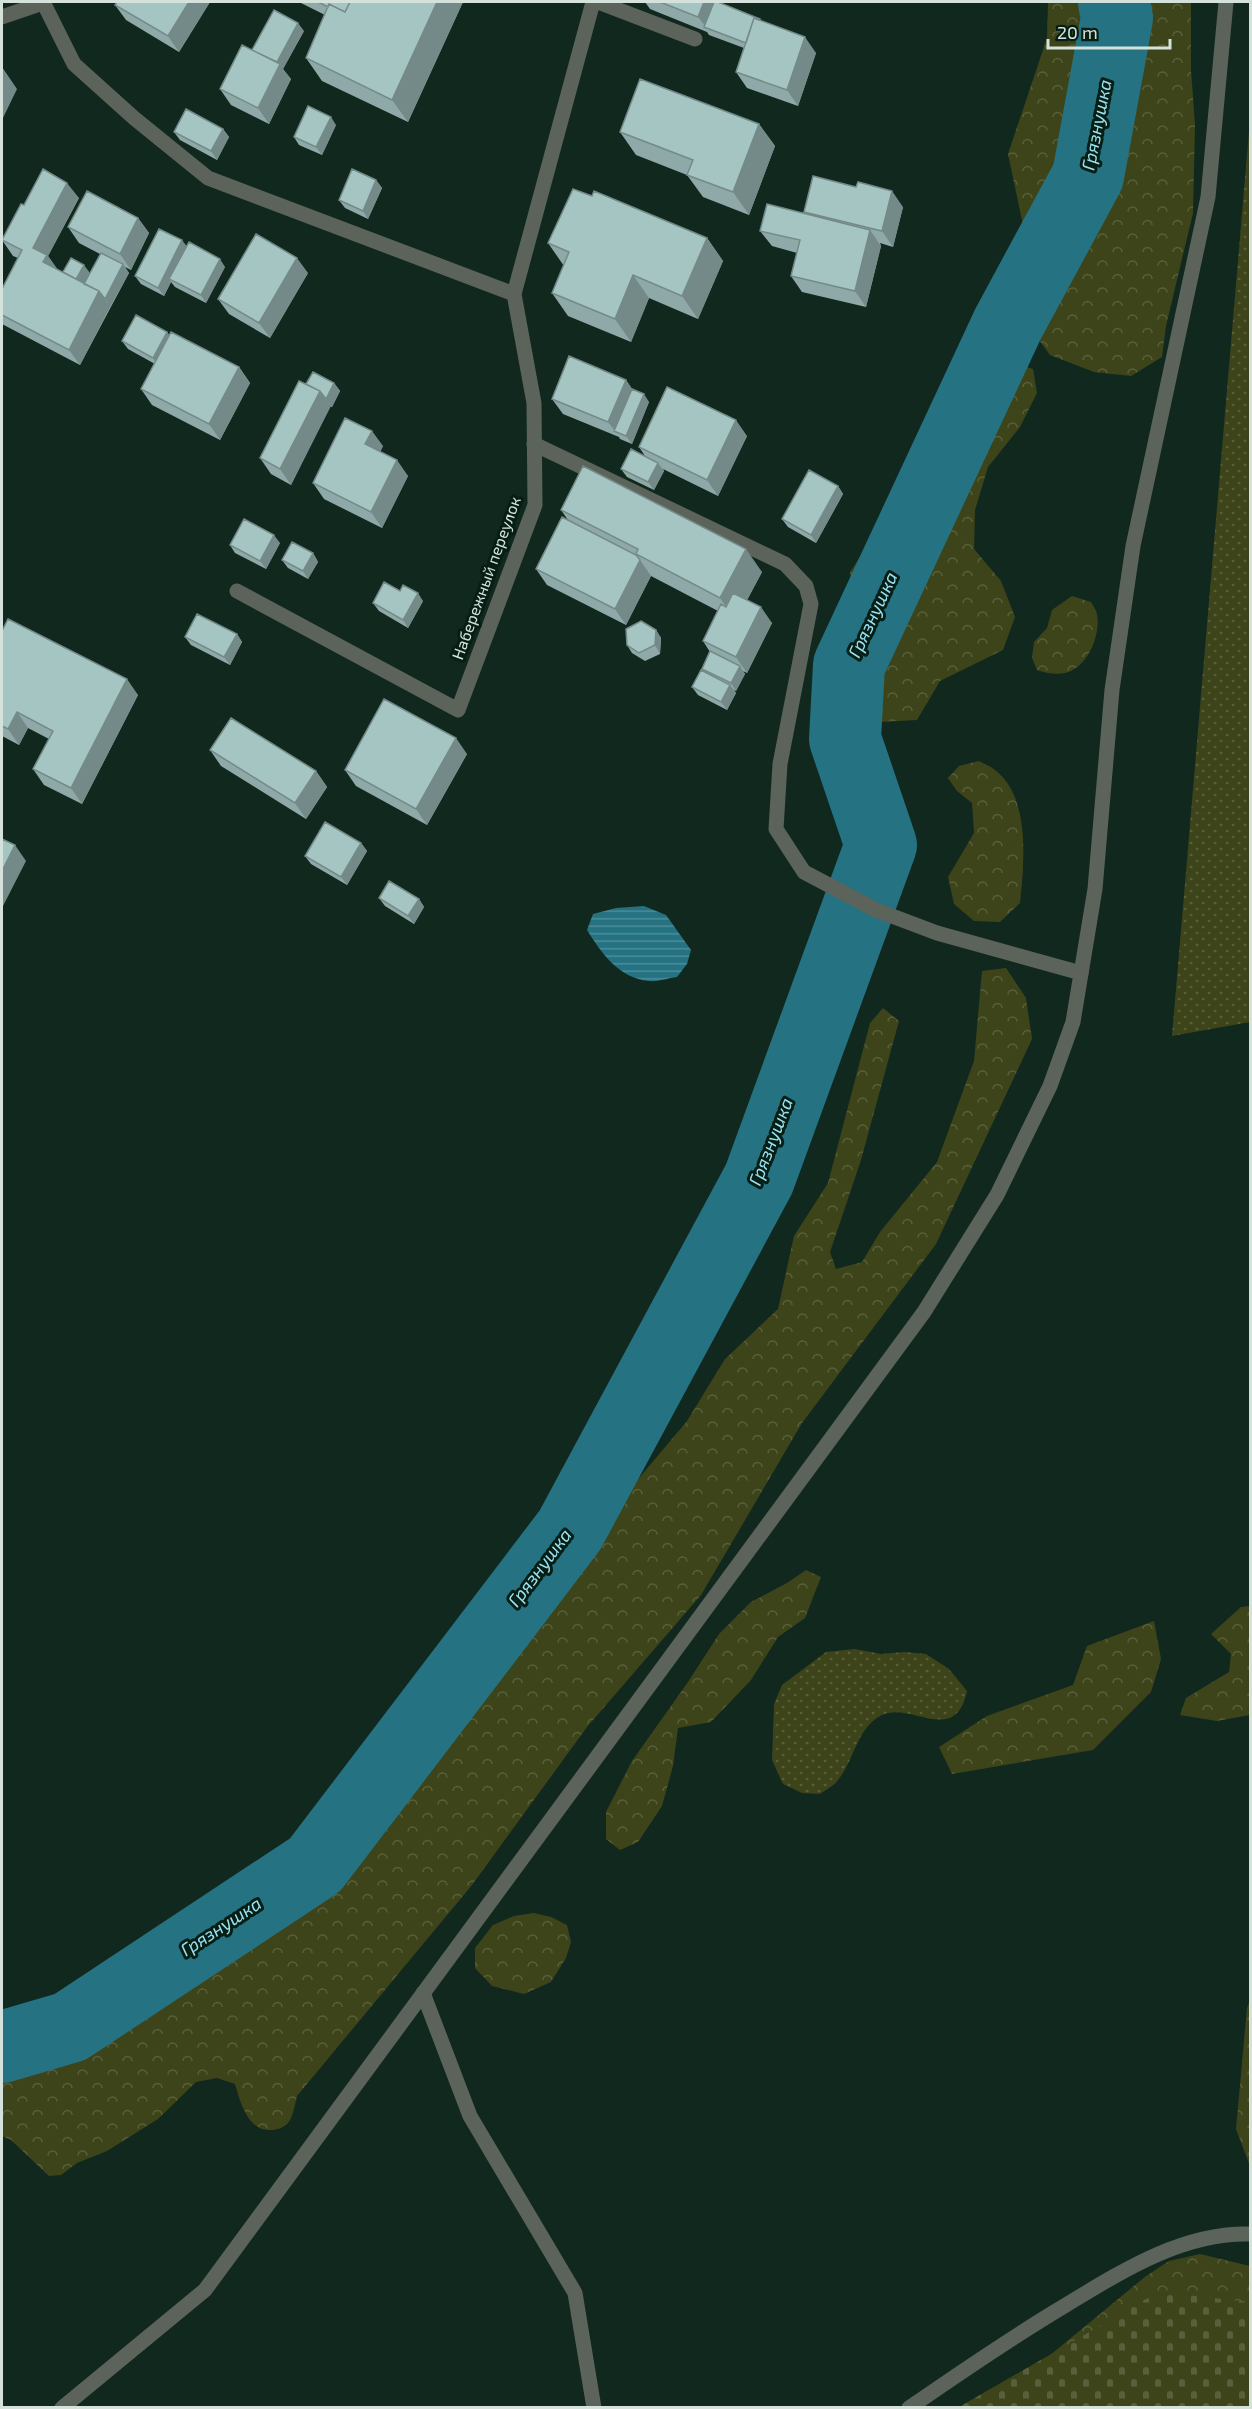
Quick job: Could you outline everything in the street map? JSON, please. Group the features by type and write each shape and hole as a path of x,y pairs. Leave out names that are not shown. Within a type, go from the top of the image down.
{"street":[{"path":"2,17 43,2 74,64 134,118 208,178 514,294"},
{"name":"Набережный переулок","path":"237,591 458,710 535,505 534,403 514,294 593,2"},
{"path":"598,2 695,39"},
{"path":"62,2408 205,2290 924,1312 997,1194 1050,1086 1072,1022 1095,889 1112,690 1133,546 1208,197 1226,2"},
{"path":"534,444 785,564 806,586 811,604 780,764 776,829 804,872 876,910 937,933 1081,973"},
{"path":"423,1993 470,2116 575,2293 594,2408"},
{"path":"909,2408 997,2346 1121,2272 1194,2240 1226,2233 1251,2234"}],"green space":[{"path":"1048,2 1191,2 1191,70 1195,125 1193,213 1166,326 1162,357 1131,376 1094,372 1050,355 1028,325 1034,277 1008,154 1047,38"},
{"path":"1250,120 1250,1022 1172,1036"},
{"path":"1000,359 1033,369 1037,393 1020,427 988,467 975,510 974,549 1001,581 1015,617 1003,650 940,681 917,720 860,723 836,704 835,662 859,634 850,572 860,557 884,552 912,533 921,470 942,404"},
{"path":"1072,596 1091,602 1096,612 1097,632 1091,650 1080,665 1065,673 1047,673 1037,670 1032,658 1034,642 1047,628 1052,610"},
{"path":"979,761 995,770 1007,782 1015,797 1023,832 1020,903 1000,922 974,921 954,904 948,877 974,833 972,803 957,791 948,778 959,766"},
{"path":"1006,968 1026,998 1032,1039 936,1244 802,1423 701,1595 587,1727 472,1885 297,2096 293,2114 288,2123 277,2129 262,2129 256,2126 246,2114 235,2084 217,2078 196,2082 158,2119 107,2151 77,2163 61,2175 49,2176 11,2140 2,2136 2,2058 111,2021 203,1964 305,1892 432,1764 629,1490 687,1421 725,1359 778,1309 794,1236 828,1183 870,1023 883,1008 899,1021 861,1160 830,1252 836,1269 862,1262 880,1232 937,1162 974,1061 982,971"},
{"path":"806,1570 821,1577 805,1618 778,1637 751,1680 711,1722 678,1728 673,1766 662,1806 638,1842 620,1850 606,1839 606,1812 632,1761 719,1634 751,1602"},
{"path":"1250,1606 1250,1715 1217,1721 1180,1715 1186,1698 1229,1672 1231,1654 1211,1634 1241,1607"},
{"path":"1154,1621 1161,1659 1151,1692 1093,1750 952,1774 939,1747 987,1716 1073,1685 1087,1646"},
{"path":"855,1649 881,1654 904,1652 926,1654 949,1669 967,1691 961,1708 953,1716 942,1720 906,1713 893,1712 882,1715 874,1720 861,1736 843,1772 832,1786 820,1794 802,1793 783,1784 772,1760 774,1704 782,1685 826,1652"},
{"path":"534,1913 551,1917 567,1925 571,1942 566,1958 551,1982 524,1994 492,1986 475,1968 475,1948 493,1925 514,1916"},
{"path":"1250,2000 1250,2166 1236,2129 1247,2008"},
{"path":"1200,2254 1250,2266 1250,2407 986,2408 1146,2276 1169,2261"},
{"path":"1159,2292 1250,2302 1250,2407 959,2407"}],"water":[{"path":"644,906 666,915 691,950 687,964 677,977 652,981 629,975 605,956 587,930 593,914 616,908"}],"building":[{"path":"117,2 189,2 168,36 115,5"},
{"path":"318,2 350,2 345,12 329,4 328,7"},
{"path":"350,2 437,2 392,100 306,58 329,4 345,12"},
{"path":"660,2 704,2 698,17"},
{"path":"714,2 760,19 754,18 746,43 704,27"},
{"path":"274,10 298,23 277,62 252,50"},
{"path":"754,18 805,37 787,90 736,72"},
{"path":"242,45 280,64 258,108 220,89"},
{"path":"640,79 759,124 733,192 687,175 693,160 620,132"},
{"path":"308,106 331,117 316,147 294,137"},
{"path":"186,109 223,129 211,151 174,132"},
{"path":"43,169 67,183 33,248 47,255 43,262 99,291 69,350 2,315 2,289 22,250 2,240"},
{"path":"352,169 376,180 363,211 339,200"},
{"path":"813,176 856,187 858,182 892,191 882,231 804,212"},
{"path":"573,189 592,196 594,191 707,238 682,296 633,275 615,319 552,293 569,252 548,243"},
{"path":"87,191 138,218 120,254 68,227"},
{"path":"767,204 870,230 855,291 791,276 800,240 760,231"},
{"path":"159,229 182,240 158,288 135,276"},
{"path":"256,234 297,258 259,323 218,299"},
{"path":"189,242 220,259 201,295 169,279"},
{"path":"101,253 123,264 105,299 99,291 84,284"},
{"path":"71,258 84,265 76,279 63,272"},
{"path":"136,315 167,332 153,358 122,341"},
{"path":"171,332 239,367 209,424 141,389"},
{"path":"569,356 626,380 608,422 552,399"},
{"path":"313,372 334,383 326,399 320,391 306,384"},
{"path":"299,381 320,391 280,469 260,458"},
{"path":"667,387 736,420 707,480 639,447"},
{"path":"632,389 644,394 626,436 614,431"},
{"path":"345,418 372,431 365,444 397,460 371,512 313,483"},
{"path":"631,449 658,463 648,482 621,469"},
{"path":"583,466 746,549 720,598 636,554 638,549 561,510"},
{"path":"809,470 838,486 811,535 782,519"},
{"path":"562,517 636,555 640,560 615,609 536,569"},
{"path":"244,519 274,535 260,561 230,545"},
{"path":"292,542 313,553 303,571 282,560"},
{"path":"384,582 400,591 403,585 418,593 403,620 373,603"},
{"path":"733,593 761,607 736,657 703,641 721,604 726,607"},
{"path":"197,614 237,634 224,657 185,637"},
{"path":"8,619 127,679 71,788 33,769 53,731 17,712 8,729 2,726 2,631"},
{"path":"641,621 656,630 655,645 639,653 627,645 626,629"},
{"path":"710,651 740,666 731,683 702,669"},
{"path":"701,670 730,685 721,702 692,687"},
{"path":"384,699 456,738 416,809 345,770"},
{"path":"231,718 316,771 295,803 210,750"},
{"path":"325,822 361,843 341,877 305,856"},
{"path":"2,839 15,845 2,871"},
{"path":"389,881 419,899 408,916 379,898"}],"waterway":[{"name":"Грязнушка","path":"2,2047 70,2027 315,1865 570,1530 759,1179 881,845 845,739 849,665 1008,324 1088,176 1117,18 1114,2"}]}
